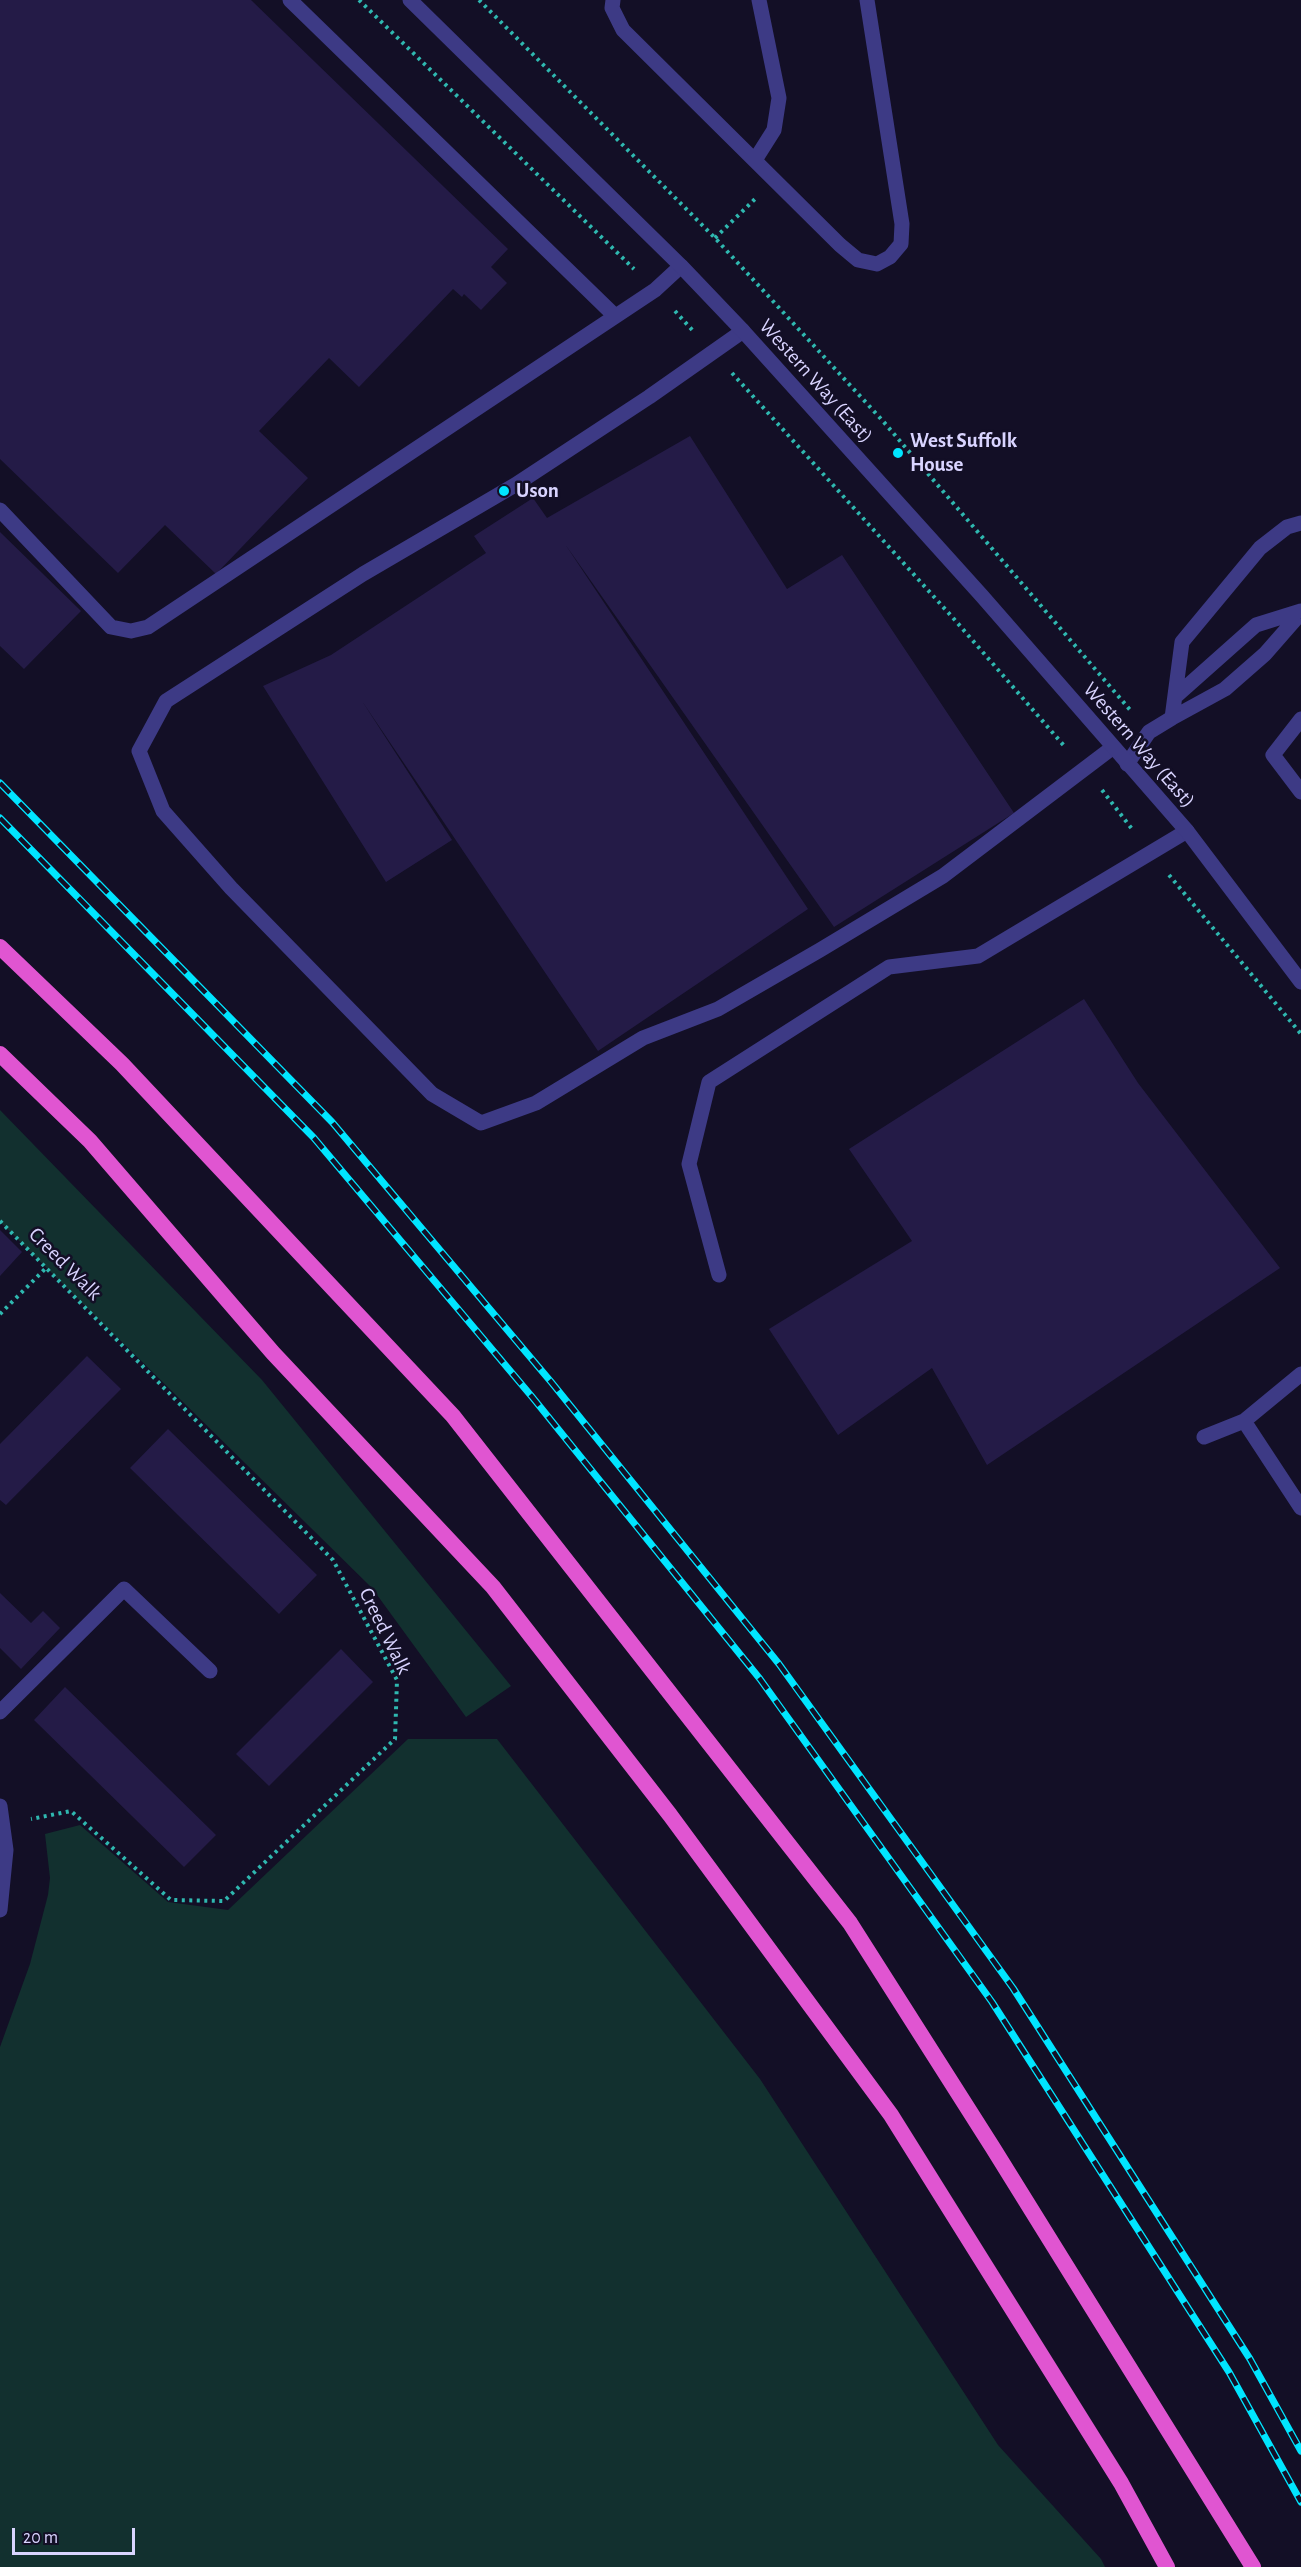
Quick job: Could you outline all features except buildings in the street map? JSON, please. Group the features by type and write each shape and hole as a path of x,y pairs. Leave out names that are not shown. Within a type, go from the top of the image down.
{"highway":[{"path":"0,947 122,1064 453,1416 843,1914 993,2148 1253,2567"},
{"path":"0,1054 90,1141 273,1353 493,1587 663,1806 891,2115 1121,2483 1167,2567"}],"street":[{"path":"290,0 615,316"},
{"name":"Western Way (East)","path":"410,0 681,266 743,331 982,596 1187,831 1301,982"},
{"path":"613,0 612,8 623,30 858,260 877,264 890,257 901,244 902,224 867,0"},
{"path":"755,160 774,130 779,98 759,0"},
{"path":"0,510 111,627 131,631 148,627 655,290 681,266"},
{"path":"743,331 516,485 363,574 166,701 139,751 164,811 231,888 432,1094 481,1123 536,1103 643,1038 718,1008 820,950 943,876 1112,747"},
{"path":"1172,718 1182,642 1260,548 1287,527 1301,523"},
{"path":"1127,764 1149,732 1225,689 1265,654 1301,612"},
{"path":"1175,697 1256,625 1301,612"},
{"path":"1301,719 1273,755 1301,792"},
{"path":"719,1275 689,1164 709,1082 889,968 978,956 1187,831"},
{"path":"1204,1437 1244,1421 1301,1374"},
{"path":"1244,1421 1301,1508"},
{"path":"0,1712 124,1588 210,1671"},
{"path":"0,1806 6,1850 0,1910"}],"path":[{"path":"359,0 655,290 713,352 1085,769 1150,852 1301,1034"},
{"path":"481,1 715,238 882,420 1149,732"},
{"path":"715,238 775,181"},
{"name":"Creed Walk","path":"0,1221 333,1560 397,1680 395,1739 224,1901 171,1900 71,1810 4,1824"},
{"path":"0,1314 47,1268"}],"green space":[{"path":"0,1110 262,1380 511,1686 466,1717 372,1588 0,1222"},
{"path":"408,1739 497,1739 760,2079 998,2445 1101,2559 1105,2567 0,2567 0,2047 30,1964 48,1895 50,1878 45,1834 80,1825 168,1902 228,1910"}],"railway":[{"path":"0,783 332,1122 552,1383 779,1664 1013,1988 1250,2359 1301,2451"},
{"path":"0,818 314,1138 533,1398 760,1679 992,2002 1229,2372 1301,2502"}],"place":[{"name":"West Suffolk House","path":"898,453"},
{"name":"Uson","path":"504,491"}]}
